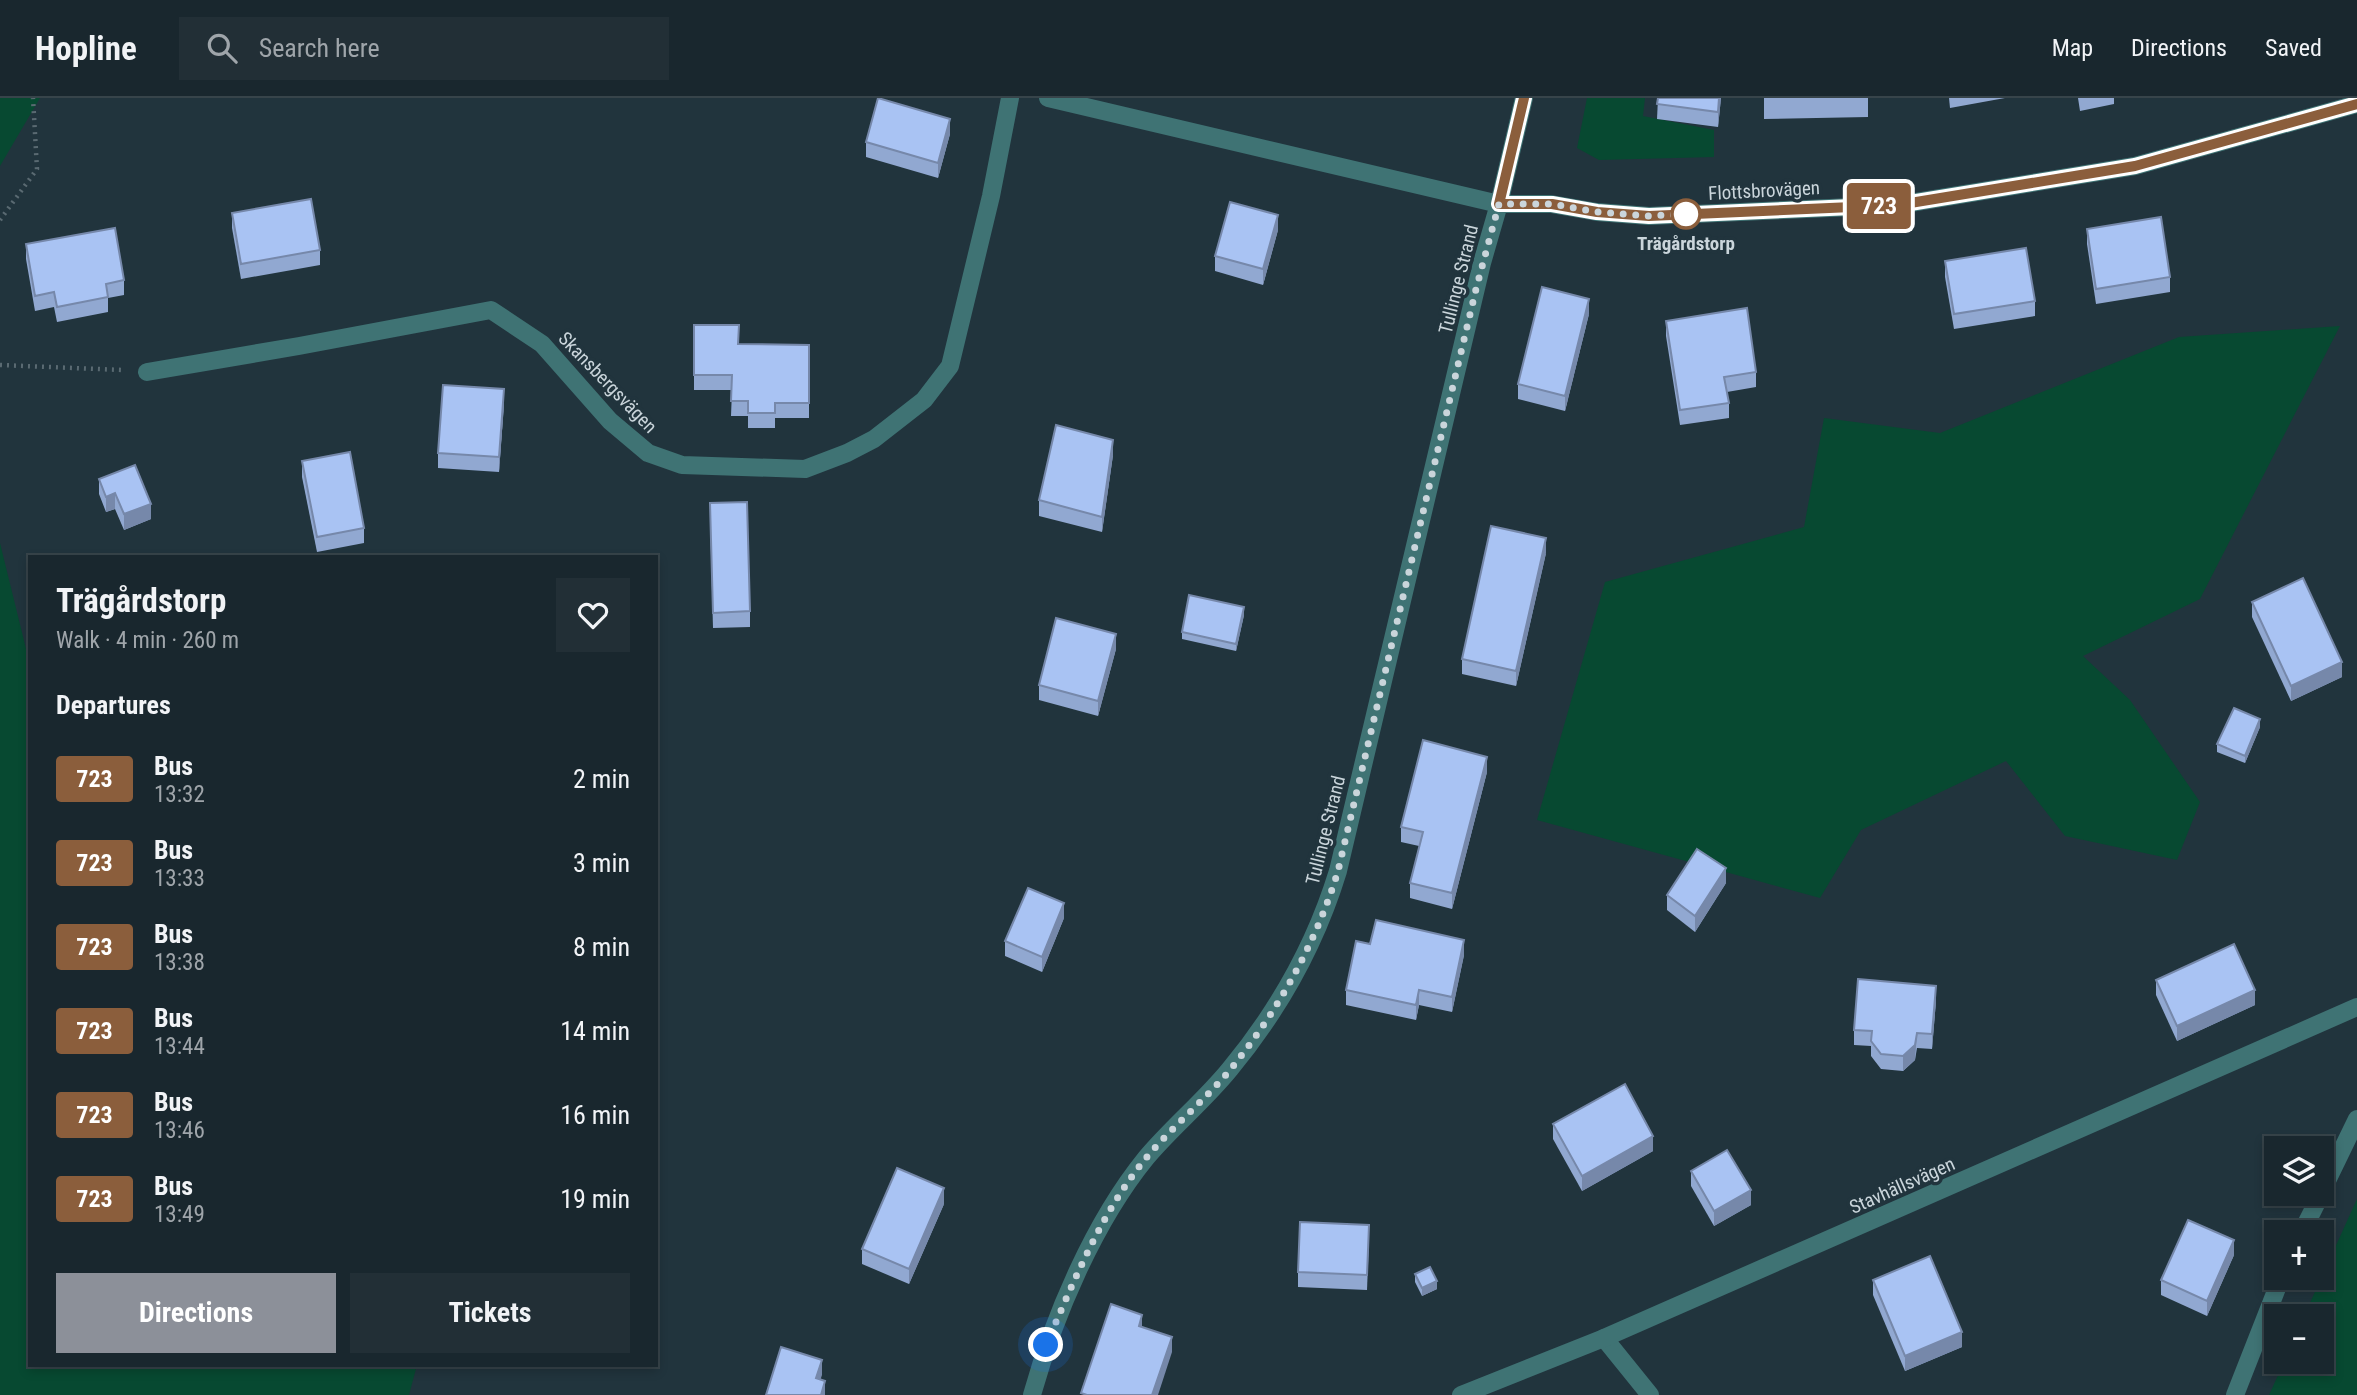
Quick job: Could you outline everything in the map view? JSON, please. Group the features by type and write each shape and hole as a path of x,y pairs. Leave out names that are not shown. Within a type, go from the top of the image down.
{"street":[{"name":"Skansbergsvägen","path":"147,372 491,310 542,344 610,421 648,453 682,465 805,469 874,439 924,400 950,366 991,195 1010,98"},
{"name":"Flottsbrovägen","path":"1048,98 1499,204 1552,204 1597,212 1649,216 1898,205 2135,166 2357,104"},
{"name":"Tullinge Strand","path":"1032,1395 1046,1345 1080,1267 1112,1208 1146,1159 1230,1070 1285,992 1325,911 1338,871 1479,276 1524,98"},
{"name":"Stavhällsvägen","path":"1461,1395 1604,1338 2357,1007"},
{"path":"2334,1167 2357,1119"},
{"path":"2235,1395 2276,1290"},
{"path":"1604,1338 1650,1395"}],"path":[{"path":"0,220 37,169 33,98"},
{"path":"0,365 147,372"}],"green space":[{"path":"0,98 40,98 0,166"},
{"path":"1587,98 1645,98 1643,116 1714,130 1714,157 1599,160 1577,148"},
{"path":"2340,326 2200,599 2083,656 2130,700 2200,802 2177,860 2065,836 2006,761 1861,830 1820,898 1537,820 1605,582 1804,527 1824,418 1940,433 2179,337"},
{"path":"0,543 28,657 28,1367 416,1367 409,1395 0,1395"},
{"path":"2357,1199 2357,1395 2269,1395 2279,1374 2334,1374 2334,1304 2309,1304 2316,1290 2334,1290 2334,1250"}],"building":[{"path":"878,98 950,119 938,163 866,142"},
{"path":"1658,98 1719,98 1718,112 1657,104"},
{"path":"311,199 320,250 241,264 232,213"},
{"path":"1230,202 1278,215 1263,269 1215,256"},
{"path":"2161,217 2170,277 2096,289 2087,229"},
{"path":"115,228 124,280 106,284 108,297 57,307 54,292 35,296 26,244"},
{"path":"2026,248 2035,301 1954,314 1945,261"},
{"path":"1542,287 1589,299 1565,396 1518,384"},
{"path":"1747,308 1756,372 1724,377 1729,403 1680,410 1666,321"},
{"path":"694,325 739,325 738,344 809,345 809,403 775,403 775,413 748,413 748,401 731,401 732,375 694,375"},
{"path":"443,385 504,389 499,457 438,453"},
{"path":"1056,425 1113,440 1102,517 1039,500"},
{"path":"350,452 364,528 317,537 302,461"},
{"path":"135,465 151,504 124,514 115,493 106,497 99,479"},
{"path":"747,502 750,611 713,613 710,503"},
{"path":"1491,526 1546,538 1516,671 1462,659"},
{"path":"2303,578 2342,662 2291,686 2252,602"},
{"path":"1189,595 1244,607 1236,644 1182,632"},
{"path":"1056,618 1116,634 1098,701 1039,685"},
{"path":"2234,708 2260,719 2245,756 2217,744"},
{"path":"1423,740 1487,757 1452,893 1410,883 1423,832 1401,827"},
{"path":"1697,849 1726,868 1695,916 1667,895"},
{"path":"1028,888 1064,903 1042,957 1005,941"},
{"path":"1376,920 1464,940 1452,997 1419,990 1416,1005 1346,990 1356,941 1370,944"},
{"path":"2234,944 2255,990 2177,1026 2156,980"},
{"path":"1858,979 1936,986 1932,1034 1917,1033 1915,1045 1903,1056 1881,1054 1871,1041 1872,1031 1854,1030"},
{"path":"1625,1084 1653,1136 1582,1176 1553,1124"},
{"path":"1727,1150 1751,1190 1714,1211 1691,1171"},
{"path":"897,1168 944,1188 909,1269 862,1249"},
{"path":"2188,1220 2234,1240 2207,1301 2161,1280"},
{"path":"1300,1222 1369,1225 1367,1275 1298,1272"},
{"path":"1930,1256 1962,1332 1905,1356 1873,1280"},
{"path":"1430,1267 1437,1281 1422,1288 1415,1274"},
{"path":"1111,1304 1142,1315 1139,1326 1172,1337 1152,1395 1081,1393"},
{"path":"781,1347 822,1360 816,1378 825,1381 821,1395 766,1395"}],"bus line":[{"name":"723","path":"1524,98 1499,204 1552,204 1597,212 1649,216 1898,205 2135,166 2357,104"}],"place":[{"name":"Trägårdstorp","path":"1686,214"}],"route":[{"path":"1046,1345 1080,1267 1112,1208 1146,1159 1230,1070 1285,992 1325,911 1338,871 1482,263 1499,204 1552,204 1597,212 1649,216 1686,214"}]}
